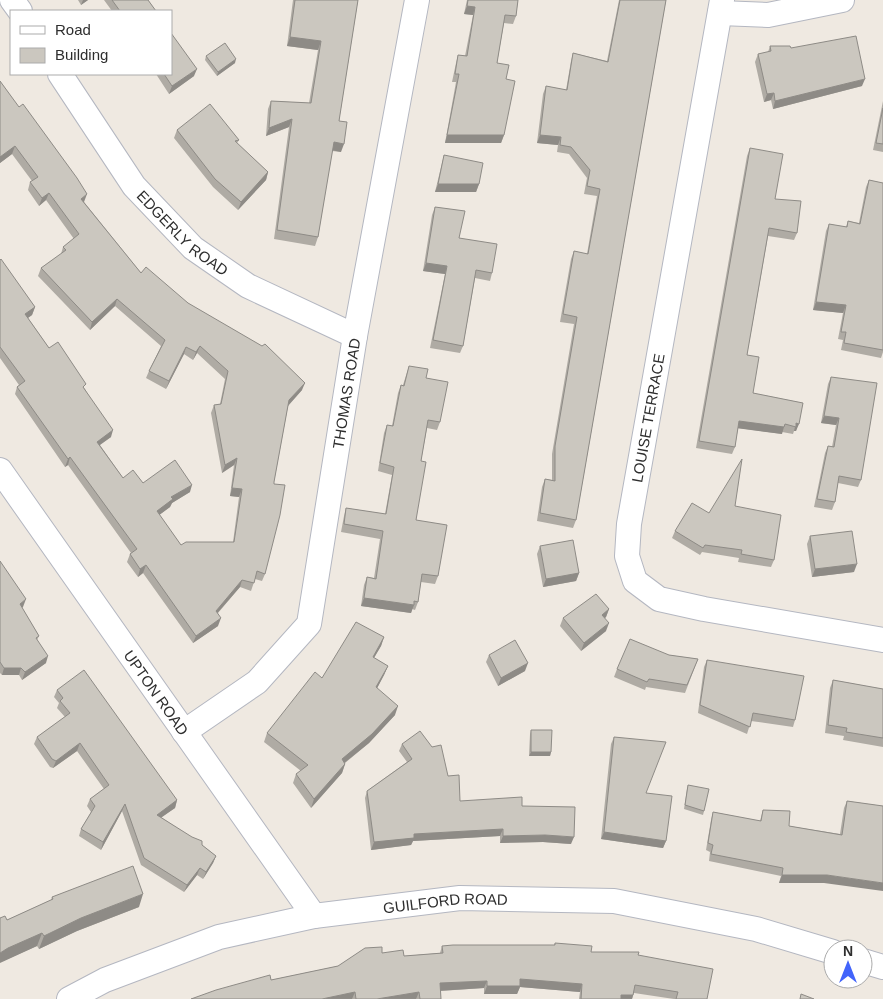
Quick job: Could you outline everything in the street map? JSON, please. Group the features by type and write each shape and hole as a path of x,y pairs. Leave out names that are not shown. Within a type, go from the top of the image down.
{"street":[{"name":"THOMAS ROAD","path":"184,732 257,682 309,624 356,336 417,0"},
{"path":"721,7 768,15 842,0"},
{"name":"LOUISE TERRACE","path":"721,7 629,524 627,556 635,581 659,599 704,609 883,640"},
{"name":"EDGERLY ROAD","path":"61,75 134,186 193,248 248,286 356,336"},
{"name":"UPTON ROAD","path":"0,470 314,916"},
{"name":"GUILFORD ROAD","path":"69,999 105,980 219,937 314,916 460,898 614,901 756,929 823,949"}],"building":[{"path":"112,0 148,0 155,10 119,10"},
{"path":"295,0 358,0 339,121 347,122 344,144 334,142 318,237 277,230 292,119 269,128 271,101 311,103 321,41 290,37"},
{"path":"468,0 518,0 516,16 505,15 497,63 509,65 506,79 515,81 504,135 447,135 459,74 455,74 458,55 467,56 475,7 467,6"},
{"path":"620,0 666,0 576,520 540,513 545,479 555,481 555,446 577,317 563,314 574,251 588,254 600,189 587,186 590,170 571,147 560,145 561,137 540,135 546,86 567,90 573,53 608,62"},
{"path":"172,34 197,69 172,86 165,75 172,75"},
{"path":"856,36 865,79 775,101 774,93 767,94 758,54 771,51 770,46 790,46 791,48"},
{"path":"225,43 236,59 218,72 206,56"},
{"path":"0,81 19,107 23,104 87,194 81,199 141,273 146,267 188,303 262,346 265,344 305,383 289,400 274,482 274,484 285,485 280,515 265,574 257,571 254,583 242,580 216,611 221,618 196,636 146,565 140,569 130,554 137,549 70,457 68,459 17,387 25,381 0,347 0,260 35,307 25,314 49,348 58,342 86,384 83,387 113,430 97,442 123,478 133,470 143,483 175,460 192,485 171,497 173,499 157,511 181,545 186,542 234,542 242,489 232,488 237,458 225,465 214,405 221,404 228,371 200,346 196,352 186,347 169,381 149,371 165,340 117,299 92,322 41,268 66,250 63,247 79,234 49,193 42,198 30,182 38,177 15,146 0,157"},
{"path":"210,104 239,140 235,141 268,172 241,202 215,179 177,130"},
{"path":"883,108 883,144 876,143"},
{"path":"750,148 783,154 775,199 801,201 797,233 769,228 747,355 759,357 753,393 803,403 799,424 796,423 796,427 785,424 784,427 739,421 735,447 699,441"},
{"path":"444,155 483,163 479,184 438,184"},
{"path":"869,180 883,183 883,350 844,343 846,332 841,332 846,305 816,302 829,224 847,227 848,221 860,224"},
{"path":"435,207 465,211 459,238 497,244 492,273 476,270 463,346 433,340 447,266 426,263"},
{"path":"409,366 428,369 426,378 448,382 440,422 428,420 421,461 426,462 416,520 447,525 438,576 422,574 418,602 414,601 414,605 364,598 367,577 376,579 383,531 344,524 346,508 386,514 394,467 380,463 387,425 393,426 401,385 404,386"},
{"path":"831,377 877,383 861,480 839,476 835,502 817,499 828,446 834,447 839,418 824,416"},
{"path":"742,459 735,506 781,515 774,560 741,554 742,550 705,545 703,548 675,531 692,503 709,513"},
{"path":"852,531 857,564 815,569 810,536"},
{"path":"573,540 579,573 546,579 540,546"},
{"path":"0,561 26,599 20,604 39,636 36,638 48,656 25,672 21,668 4,668 0,662"},
{"path":"596,594 609,609 602,615 609,623 584,643 563,618"},
{"path":"356,622 384,637 373,657 388,666 376,687 398,706 372,734 342,759 345,764 314,799 296,774 308,765 267,733 315,672 322,678"},
{"path":"630,639 669,655 698,659 687,685 649,679 647,682 617,669"},
{"path":"515,640 528,663 501,678 489,655"},
{"path":"707,660 804,676 795,720 753,713 750,727 700,705"},
{"path":"84,670 177,800 157,815 192,837 202,841 202,845 216,856 206,872 200,868 187,885 144,858 125,804 103,842 81,829 95,806 90,799 109,785 80,743 56,761 52,759 37,737 70,713 60,701 63,698 57,690"},
{"path":"833,680 883,689 883,738 846,732 847,728 828,725"},
{"path":"531,730 552,730 551,752 531,752"},
{"path":"420,731 432,747 441,745 448,776 459,775 460,801 522,797 522,806 575,807 574,837 545,835 503,836 503,829 414,834 414,838 374,842 367,791 412,759 402,744"},
{"path":"614,737 666,742 646,793 672,796 666,841 604,832"},
{"path":"688,785 709,789 704,811 685,805"},
{"path":"847,801 883,806 883,883 827,875 782,875 783,868 711,854 713,845 708,843 713,812 761,821 763,810 790,811 789,826 842,835"},
{"path":"133,866 143,894 81,918 44,936 42,933 0,953 0,918 5,916 7,920 53,899 52,897"},
{"path":"555,943 592,946 591,952 639,952 638,955 713,969 707,999 676,999 678,992 635,985 633,995 621,995 621,999 581,999 582,984 520,979 520,986 487,986 487,981 440,983 441,999 420,999 419,992 377,999 356,999 355,992 322,999 191,999 270,975 271,980 338,966 365,948 382,947 382,953 403,950 404,956 443,953 442,946 453,945 555,945"},
{"path":"801,994 814,999 800,999"}]}
